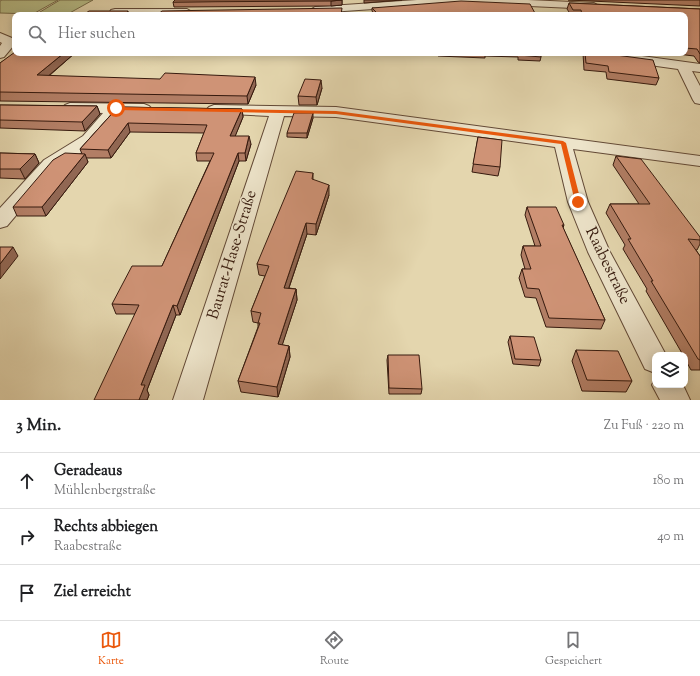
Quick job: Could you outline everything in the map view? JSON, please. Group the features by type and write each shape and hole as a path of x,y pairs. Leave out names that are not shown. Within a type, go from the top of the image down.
{"street":[{"path":"302,11 354,12 378,5 461,0 546,2 602,6"},
{"path":"113,12 142,2"},
{"path":"546,2 551,12"},
{"path":"625,56 700,68"},
{"path":"682,66 700,100"},
{"path":"54,108 162,109"},
{"path":"0,221 50,164 89,140 116,108"},
{"path":"201,110 336,112 700,161"},
{"name":"Baurat-Hase-Straße","path":"188,400 278,111"},
{"name":"Raabestraße","path":"563,143 578,202 599,252 652,356"},
{"path":"669,388 675,400"}],"green space":[{"path":"58,0 37,12 12,12 12,13 0,13 0,1"},
{"path":"60,0 93,0 71,12 40,12"}],"building":[{"path":"175,0 342,0 173,2"},
{"path":"461,1 530,4 534,12 376,12 372,8"},
{"path":"569,3 700,9 700,54 697,49 688,48 688,12 581,12 581,10 573,10"},
{"path":"342,8 341,12 161,12"},
{"path":"89,11 128,11 127,12 88,12"},
{"path":"12,54 12,56 60,56 37,75 160,79 165,73 255,77 247,96 0,92 0,63"},
{"path":"585,56 623,56 653,60 659,78 609,72 608,66 586,63"},
{"path":"305,79 321,80 316,97 298,96"},
{"path":"0,105 97,106 82,122 0,120"},
{"path":"118,107 242,109 230,136 249,136 245,153 238,153 177,306 173,305 141,385 145,385 139,400 94,400 139,305 112,304 132,266 162,266 214,153 196,153 207,125 128,123 108,150 80,149"},
{"path":"294,113 313,113 307,133 287,133"},
{"path":"478,137 502,140 500,167 473,164"},
{"path":"0,153 35,154 20,169 0,169"},
{"path":"65,153 85,154 42,207 13,207 53,160"},
{"path":"616,156 641,159 700,237 700,240 688,239 700,256 700,360 651,281 653,281 628,239 631,239 610,204 650,204"},
{"path":"296,171 313,173 312,179 329,185 316,224 306,223 284,288 296,289 278,344 289,346 277,387 238,381 260,323 258,323 261,313 251,311 269,266 257,264"},
{"path":"527,207 556,207 564,225 562,225 605,320 549,318 539,289 527,288 522,269 531,269 523,246 541,246"},
{"path":"0,247 13,247 0,264"},
{"path":"510,336 534,337 541,360 515,359"},
{"path":"576,350 618,351 632,381 587,380"},
{"path":"388,355 419,355 422,389 389,388"}],"route":[{"path":"116,108 336,112 563,143 578,202"}]}
